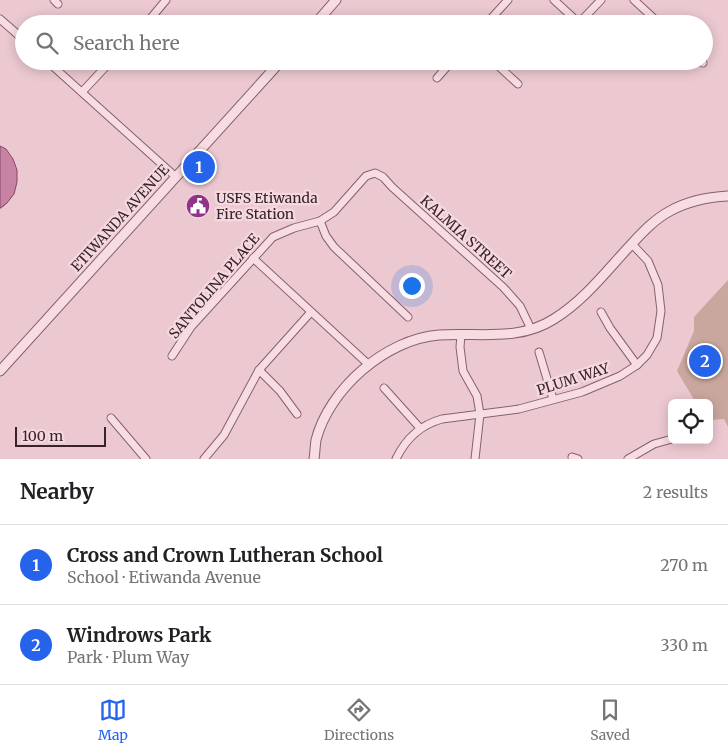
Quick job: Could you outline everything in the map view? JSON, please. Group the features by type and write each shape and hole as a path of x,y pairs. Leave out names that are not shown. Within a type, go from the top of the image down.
{"street":[{"path":"154,15 166,0"},
{"path":"323,15 336,0"},
{"path":"494,15 508,0"},
{"path":"554,0 570,15"},
{"path":"587,15 601,0"},
{"path":"634,0 650,15"},
{"path":"0,19 15,32"},
{"path":"57,70 176,177"},
{"path":"82,92 103,70"},
{"name":"ETIWANDA AVENUE","path":"0,371 273,70"},
{"path":"437,78 444,70"},
{"path":"503,70 518,84"},
{"name":"SANTOLINA PLACE","path":"172,356 191,328 273,237 320,220 334,212 366,176 375,172"},
{"name":"KALMIA STREET","path":"375,172 383,177 503,287 520,306 531,329"},
{"path":"314,459 316,440 326,415 347,386 368,364 386,352 408,342 436,335 486,336 511,334 552,321 578,301 653,222 670,210 687,203 705,198 728,196 728,191"},
{"path":"320,220 326,236 334,247 408,317"},
{"name":"PLUM WAY","path":"396,459 409,438 430,422 519,409 553,400 582,392 612,380 637,366 657,338 661,311 658,285 648,261 632,244"},
{"path":"253,258 368,364"},
{"path":"204,459 224,435 259,370 311,312"},
{"path":"601,312 637,366"},
{"path":"461,334 460,347 464,371 477,396 480,414 474,459"},
{"path":"539,352 553,400"},
{"path":"259,370 280,391 297,414"},
{"path":"384,388 420,428"},
{"path":"111,418 146,459"},
{"path":"628,459 654,444 668,440"}],"shaded area":[{"path":"728,280 728,427 724,419 713,420 713,399 694,399 677,371 694,331 694,317"}],"building":[{"path":"0,146 6,149 13,159 17,170 17,182 14,194 0,208"}],"place":[{"name":"Cross and Crown Lutheran School","path":"199,167"},
{"name":"USFS Etiwanda Fire Station","path":"198,206"},
{"name":"Windrows Park","path":"705,361"}]}
